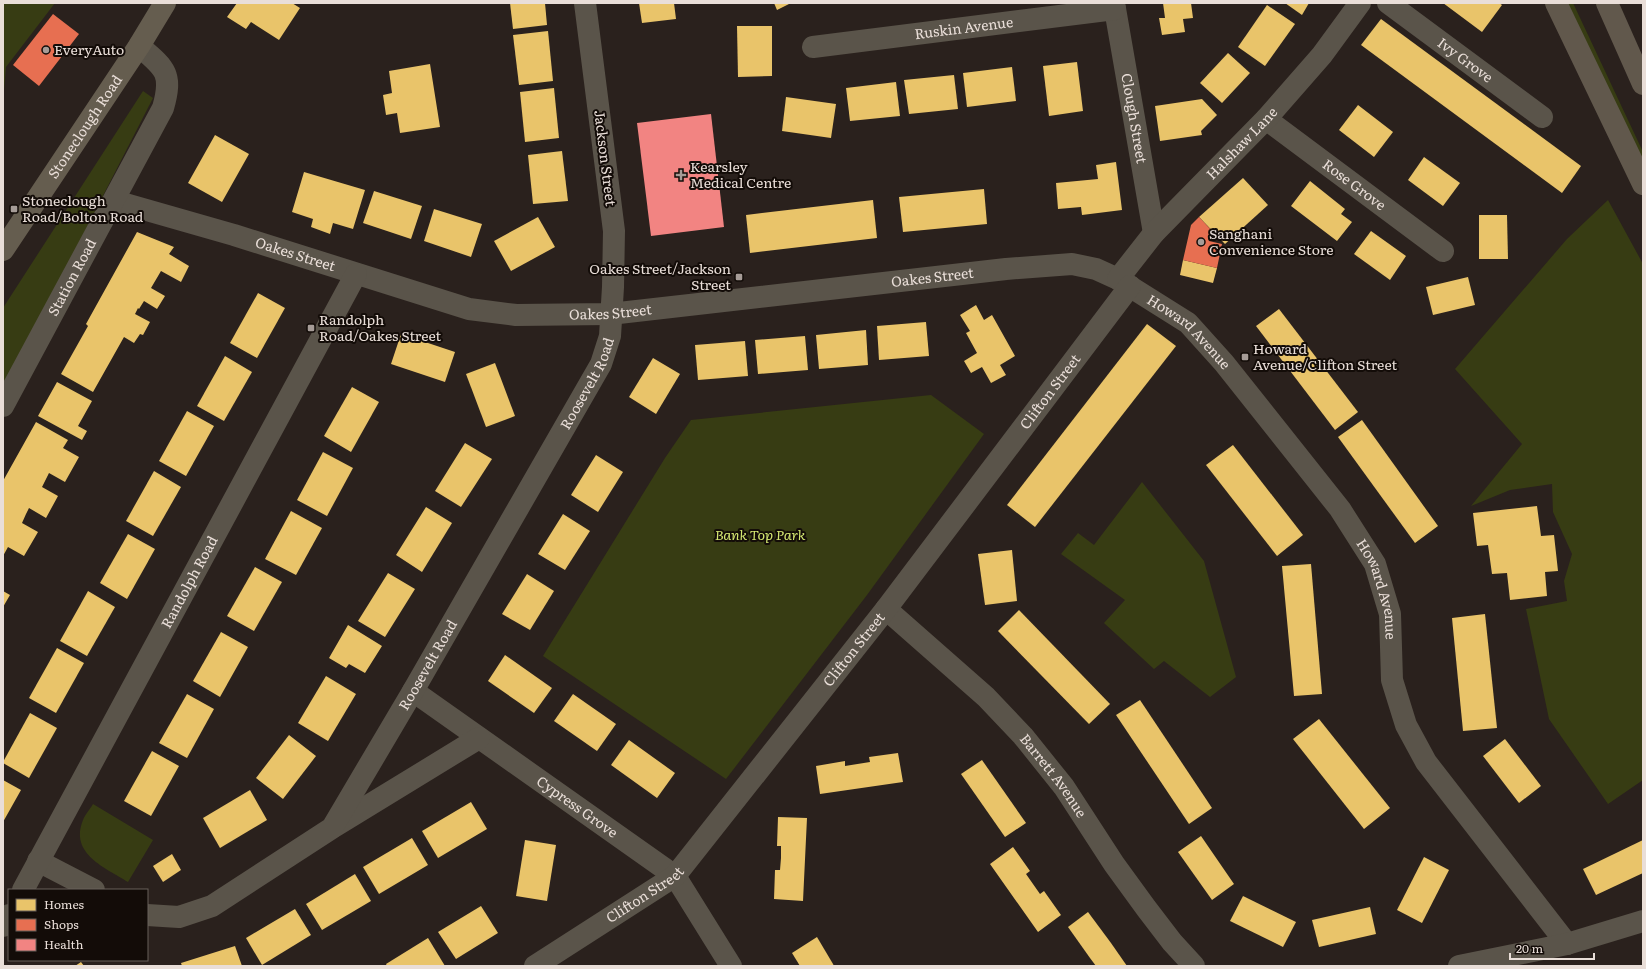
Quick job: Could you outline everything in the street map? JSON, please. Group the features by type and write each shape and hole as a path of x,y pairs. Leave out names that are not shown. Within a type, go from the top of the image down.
{"highway":[{"path":"1556,3 1643,184"},
{"path":"1607,3 1643,84"}],"main road":[{"name":"Stoneclough Road","path":"3,250 165,3"}],"street":[{"name":"Jackson Street","path":"585,3 614,231 613,287 610,314"},
{"name":"Halshaw Lane","path":"1124,283 1154,233 1266,119 1322,55 1360,3"},
{"name":"Ivy Grove","path":"1388,3 1542,117"},
{"name":"Ruskin Avenue","path":"813,47 1115,6"},
{"name":"Clough Street","path":"1115,6 1154,233"},
{"name":"Station Road","path":"3,406 164,108 168,90 167,75 156,60 138,46"},
{"name":"Rose Grove","path":"1266,119 1443,251"},
{"name":"Oakes Street","path":"115,201 234,235 469,309 516,315 610,314 1028,267 1072,264 1096,269 1124,283"},
{"name":"Randolph Road","path":"24,889 356,274"},
{"name":"Clifton Street","path":"535,966 674,876 886,609 1124,283"},
{"name":"Howard Avenue","path":"1124,283 1188,323 1224,363 1340,509 1374,564 1390,614 1392,680 1406,725 1426,762 1567,944"},
{"name":"Roosevelt Road","path":"148,915 179,917 212,906 332,828 413,691 600,364 610,336 610,314"},
{"name":"Barrett Avenue","path":"886,609 986,697 1023,736 1064,787 1114,864 1146,908 1172,942 1194,966"},
{"name":"Cypress Grove","path":"413,691 674,876"},
{"path":"332,828 479,738"},
{"path":"38,861 92,889"},
{"path":"674,876 731,966"},
{"path":"3,926 8,917"},
{"path":"1459,966 1567,944 1643,921"}],"green space":[{"path":"3,3 55,3 6,67 3,102"},
{"path":"1567,3 1573,3 1643,152 1643,167"},
{"path":"143,91 153,98 47,305 3,385 3,308"},
{"path":"1608,200 1643,264 1643,780 1608,804 1549,719 1526,609 1567,601 1564,581 1572,554 1553,512 1552,484 1510,490 1471,506 1522,444 1455,369 1567,239"},
{"name":"Bank Top Park","path":"931,395 984,434 867,595 726,779 543,656 665,458 691,420"},
{"path":"1142,482 1204,561 1236,677 1210,697 1164,661 1154,669 1104,623 1125,600 1061,554 1078,533 1094,545"},
{"path":"93,804 153,840 128,882 100,865 85,851 81,842 80,832 83,820"}],"building: Homes":[{"path":"237,3 292,3 300,8 279,40 251,22 246,29 227,17"},
{"path":"510,3 545,3 547,25 513,29"},
{"path":"639,3 674,3 676,19 642,23"},
{"path":"774,3 791,3 777,10"},
{"path":"1163,3 1191,3 1193,18 1183,19 1185,32 1162,35 1159,18 1165,18"},
{"path":"1285,3 1309,3 1302,15"},
{"path":"1443,3 1499,3 1502,5 1482,32"},
{"path":"1267,5 1295,24 1265,66 1238,47"},
{"path":"1381,19 1581,166 1562,193 1361,45"},
{"path":"737,26 772,26 772,76 738,77"},
{"path":"548,31 553,81 519,85 513,35"},
{"path":"1228,53 1250,73 1222,103 1200,83"},
{"path":"1077,62 1083,111 1049,116 1043,66"},
{"path":"430,64 440,127 400,133 397,113 386,115 383,95 392,93 389,71"},
{"path":"1012,67 1016,101 967,107 963,73"},
{"path":"954,75 958,109 909,114 904,80"},
{"path":"896,82 900,116 850,121 846,88"},
{"path":"554,88 559,138 525,142 520,92"},
{"path":"786,97 836,104 831,138 782,131"},
{"path":"1202,99 1217,115 1201,131 1202,135 1160,141 1155,106"},
{"path":"1358,105 1393,132 1374,157 1339,130"},
{"path":"215,135 249,154 222,202 188,183"},
{"path":"562,151 568,201 533,204 528,155"},
{"path":"1424,157 1460,183 1443,206 1408,180"},
{"path":"1116,162 1122,210 1082,215 1081,207 1058,209 1056,183 1098,179 1096,165"},
{"path":"304,172 365,190 353,229 333,223 330,234 311,227 313,219 292,212"},
{"path":"1243,178 1268,205 1225,244 1199,217"},
{"path":"1310,181 1345,209 1341,214 1352,222 1337,241 1291,206"},
{"path":"984,189 987,224 903,232 899,197"},
{"path":"374,191 422,206 411,239 363,223"},
{"path":"873,200 877,238 750,253 746,215"},
{"path":"434,209 482,224 471,257 424,241"},
{"path":"1479,215 1507,215 1508,259 1479,259"},
{"path":"538,217 555,247 511,271 494,241"},
{"path":"1371,231 1406,256 1390,280 1354,254"},
{"path":"137,232 174,247 169,254 189,266 181,282 161,271 151,288 165,296 157,309 144,301 139,309 138,308 135,314 150,322 143,335 140,334 134,343 124,337 93,392 61,374 88,326 86,324"},
{"path":"1183,260 1217,268 1213,283 1180,275"},
{"path":"1468,277 1475,305 1433,315 1426,287"},
{"path":"258,293 285,308 257,358 230,343"},
{"path":"976,305 984,320 992,315 1015,356 1000,365 1006,375 991,383 982,367 971,373 964,361 977,353 966,333 970,331 960,315"},
{"path":"1279,309 1358,412 1335,430 1256,326"},
{"path":"926,322 929,356 879,360 877,326"},
{"path":"1147,324 1176,346 1035,527 1007,505"},
{"path":"866,330 868,365 819,369 816,335"},
{"path":"401,334 455,352 445,382 391,364"},
{"path":"805,336 808,370 758,374 755,340"},
{"path":"745,341 748,376 698,380 695,345"},
{"path":"225,356 252,372 224,421 197,406"},
{"path":"653,358 680,374 656,414 629,397"},
{"path":"495,363 515,416 486,427 466,374"},
{"path":"57,382 92,401 78,426 87,431 82,440 38,416"},
{"path":"352,387 379,402 351,452 324,436"},
{"path":"187,411 214,426 186,476 159,461"},
{"path":"1362,420 1438,526 1415,543 1338,437"},
{"path":"36,422 68,440 63,448 79,457 65,482 49,473 42,487 58,496 46,518 29,508 22,523 38,532 24,556 8,547 3,556 3,481"},
{"path":"465,443 492,459 461,507 435,491"},
{"path":"1233,445 1303,535 1277,556 1206,465"},
{"path":"323,452 353,468 327,516 297,500"},
{"path":"596,455 623,472 598,512 571,495"},
{"path":"154,471 181,487 153,536 126,521"},
{"path":"1537,506 1541,536 1554,535 1558,571 1545,572 1547,596 1510,600 1507,573 1492,574 1488,545 1477,546 1473,513"},
{"path":"426,507 452,523 422,572 396,555"},
{"path":"291,511 322,528 296,575 265,559"},
{"path":"563,514 590,531 565,570 538,554"},
{"path":"128,534 155,549 127,599 100,583"},
{"path":"1012,550 1017,601 985,605 978,554"},
{"path":"1311,564 1322,694 1294,696 1282,566"},
{"path":"255,567 282,582 254,631 227,616"},
{"path":"388,573 415,589 385,637 358,621"},
{"path":"527,574 554,591 530,630 502,614"},
{"path":"3,591 10,595 3,607"},
{"path":"88,591 115,607 87,656 60,641"},
{"path":"1019,610 1110,704 1089,724 998,631"},
{"path":"1485,614 1497,728 1463,731 1452,618"},
{"path":"348,625 382,646 365,673 349,664 346,668 329,658"},
{"path":"221,632 248,647 220,697 193,681"},
{"path":"57,648 84,663 56,713 29,698"},
{"path":"505,655 552,688 534,713 488,681"},
{"path":"326,676 356,694 328,741 298,723"},
{"path":"187,694 214,709 187,758 159,743"},
{"path":"573,694 616,724 597,751 554,721"},
{"path":"1140,700 1212,808 1189,824 1116,715"},
{"path":"30,713 57,728 29,778 3,762"},
{"path":"1319,719 1390,808 1364,829 1293,739"},
{"path":"289,735 316,756 283,799 256,778"},
{"path":"1505,739 1541,786 1519,803 1483,756"},
{"path":"629,740 675,773 657,798 611,765"},
{"path":"152,751 179,766 151,816 124,801"},
{"path":"898,753 903,782 820,794 816,766 845,761 845,766 870,762 869,757"},
{"path":"982,760 1026,823 1005,837 961,774"},
{"path":"3,780 21,790 3,822"},
{"path":"250,790 267,820 220,848 203,818"},
{"path":"471,802 487,829 438,858 422,831"},
{"path":"778,817 807,818 803,901 774,899 775,870 780,870 781,858 781,846 777,846"},
{"path":"1201,836 1234,884 1212,900 1178,852"},
{"path":"412,838 428,865 379,894 363,867"},
{"path":"525,840 556,845 547,901 516,896"},
{"path":"1643,840 1643,873 1596,895 1583,869"},
{"path":"1013,847 1030,871 1026,874 1040,894 1044,891 1061,915 1038,932 990,864"},
{"path":"172,854 181,870 163,882 153,866"},
{"path":"1424,857 1449,870 1422,923 1397,910"},
{"path":"355,874 371,901 322,930 306,904"},
{"path":"1243,896 1296,922 1283,947 1230,921"},
{"path":"481,906 498,933 456,959 438,932"},
{"path":"1370,907 1376,934 1319,947 1312,920"},
{"path":"295,909 311,935 262,965 246,938"},
{"path":"1088,912 1127,966 1096,966 1090,958 1068,927"},
{"path":"817,937 834,966 800,966 792,953"},
{"path":"428,938 445,966 387,966 386,964"},
{"path":"235,946 242,966 182,966 181,963"},
{"path":"81,962 84,966 75,966"}],"building: Shops":[{"name":"EveryAuto","path":"53,14 79,34 39,86 13,65"},
{"name":"Sanghani Convenience Store","path":"1199,217 1213,232 1210,235 1209,241 1222,244 1217,268 1183,260 1191,225"}],"building: Health":[{"name":"Kearsley Medical Centre","path":"711,114 724,227 651,236 637,123"}],"place":[{"name":"EveryAuto","path":"46,50"},
{"name":"Kearsley Medical Centre","path":"681,175"},
{"name":"Stoneclough Road/Bolton Road","path":"14,209"},
{"name":"Sanghani Convenience Store","path":"1201,242"},
{"name":"Oakes Street/Jackson Street","path":"739,277"},
{"name":"Randolph Road/Oakes Street","path":"311,328"},
{"name":"Howard Avenue/Clifton Street","path":"1245,357"}]}
